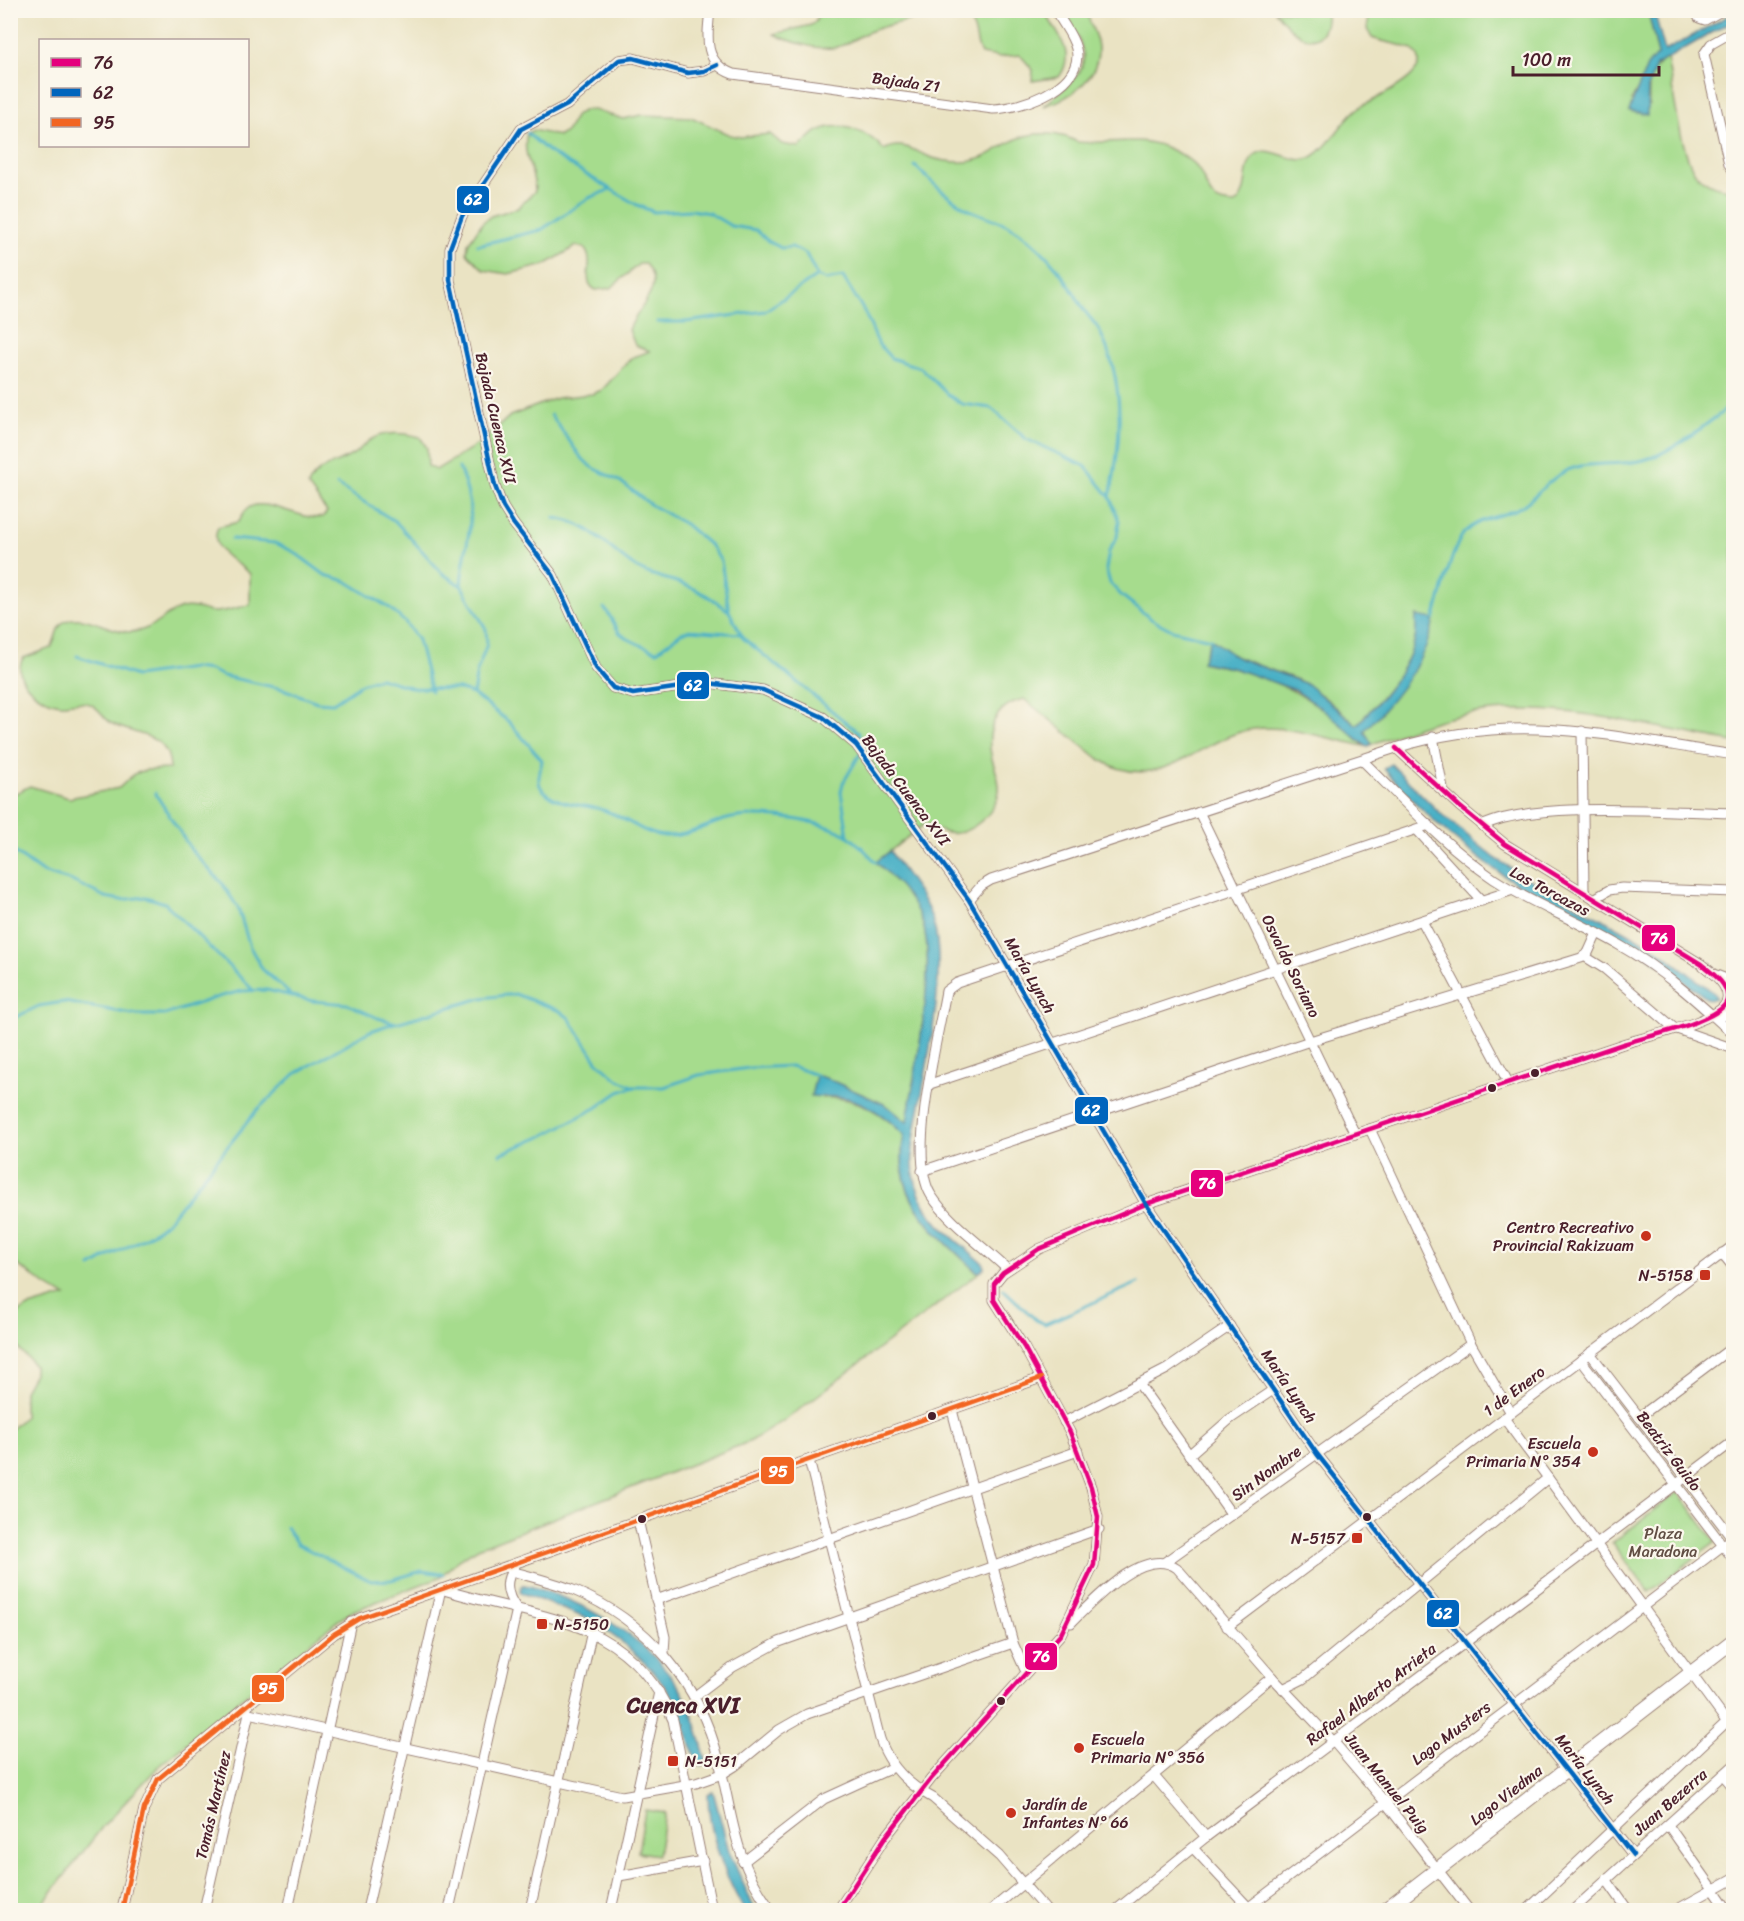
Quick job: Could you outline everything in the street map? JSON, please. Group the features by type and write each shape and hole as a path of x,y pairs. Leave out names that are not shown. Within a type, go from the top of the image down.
{"main road":[{"name":"Lago Viedma","path":"1385,1911 1734,1640"}],"street":[{"path":"710,10 708,48 717,65"},
{"name":"Bajada Z1","path":"717,65 733,74 993,108 1012,107 1051,92 1070,75 1075,66 1076,48 1055,10"},
{"path":"1697,14 1708,20 1723,10"},
{"path":"1734,31 1705,50 1704,59 1728,164 1734,172"},
{"name":"Bajada Cuenca XVI","path":"717,65 704,71 688,73 633,58 619,60 567,105 521,129 462,216 450,248 450,280 495,486 513,523 553,575 596,668 613,688 633,694 708,683 726,684 763,690 824,717 848,738 868,761 969,900"},
{"path":"969,900 981,886 991,880 1433,737 1494,729 1582,731 1734,755"},
{"path":"1582,731 1584,893"},
{"path":"1433,737 1444,793"},
{"path":"838,1911 885,1838 921,1792 1061,1634 1094,1565 1099,1528 1096,1502 1078,1451 1041,1378 994,1300 994,1284 1007,1269 1039,1249 1146,1204 1508,1082 1674,1029 1722,1009 1727,997 1723,985 1712,974 1692,958 1505,844 1444,793 1396,748"},
{"name":"Las Torcazas","path":"1362,760 1429,825 1478,867 1513,890 1598,933 1665,974 1734,1035"},
{"path":"1482,826 1509,816 1584,811 1734,813"},
{"name":"Osvaldo Soriano","path":"1199,812 1355,1134"},
{"path":"1007,1269 936,1201 922,1171 920,1146 946,991 957,983 1429,825"},
{"path":"1416,829 1482,901"},
{"path":"1594,899 1609,890 1622,888 1734,892"},
{"path":"930,1084 1513,890"},
{"name":"María Lynch","path":"969,900 1146,1204 1317,1454 1633,1855"},
{"path":"1422,921 1508,1082"},
{"path":"922,1171 1310,1041 1584,956 1588,953 1598,933"},
{"path":"1584,956 1605,969 1674,1029 1734,1049"},
{"path":"1712,974 1734,982"},
{"path":"1712,1015 1734,1016"},
{"path":"1370,1129 1471,1344 1508,1415 1548,1478 1691,1673 1730,1718 1527,1911"},
{"name":"1 de Enero","path":"1227,1627 1734,1245"},
{"path":"1722,1253 1734,1268"},
{"path":"1064,1422 1167,1369 1230,1326"},
{"name":"Sin Nombre","path":"1061,1634 1090,1605 1135,1569 1150,1562 1165,1562 1471,1344"},
{"path":"1639,1417 1734,1346"},
{"name":"Beatriz Guido","path":"1590,1353 1733,1538"},
{"name":"Beatriz Guido","path":"1581,1360 1734,1560"},
{"path":"122,1911 144,1809 152,1788 165,1772 247,1710 351,1622 1041,1378"},
{"path":"1139,1384 1232,1515"},
{"path":"1189,1455 1230,1419 1273,1390"},
{"path":"952,1410 1013,1642 1026,1672"},
{"name":"Rafael Alberto Arrieta","path":"1116,1911 1206,1838 1734,1441"},
{"path":"656,1600 1078,1451"},
{"path":"809,1460 880,1739 894,1767 999,1856 1046,1911"},
{"path":"1282,1689 1303,1679 1548,1478"},
{"path":"638,1520 665,1637 664,1653"},
{"path":"695,1696 733,1667 762,1650 849,1616 1099,1528"},
{"name":"Lago Musters","path":"1248,1910 1385,1802 1733,1538"},
{"path":"449,1911 517,1609 507,1591 508,1578 523,1560"},
{"path":"1165,1562 1183,1573 1227,1627"},
{"path":"512,1571 588,1597 620,1616 676,1666 695,1696 709,1728 722,1774 732,1831 743,1862 771,1911"},
{"path":"441,1589 562,1619 592,1631 626,1655 659,1692 673,1720 688,1784 712,1911"},
{"path":"367,1911 441,1589"},
{"path":"288,1911 351,1622"},
{"name":"Juan Manuel Puig","path":"1227,1627 1282,1689 1334,1741 1385,1802 1469,1911"},
{"path":"530,1911 592,1631"},
{"path":"247,1710 327,1731 615,1795 636,1795 722,1774 735,1767 792,1722 869,1692 1013,1642"},
{"path":"991,1911 1272,1677"},
{"path":"611,1911 659,1692"},
{"name":"Tomás Martínez","path":"204,1911 247,1710"},
{"name":"Juan Bezerra","path":"1573,1911 1734,1765"},
{"path":"743,1862 824,1799 894,1767"},
{"path":"1724,1775 1734,1788"},
{"path":"1154,1776 1206,1838"},
{"path":"1668,1826 1727,1908"},
{"path":"1193,1848 1248,1910"},
{"path":"619,1876 703,1861"},
{"path":"1676,1911 1734,1878"},
{"path":"1606,1879 1628,1911"}],"green space":[{"path":"818,11 1044,11 1063,43 1066,60 1059,77 1032,81 1033,70 1020,55 999,57 981,54 971,23 960,16 949,15 887,26 832,48 819,48 774,34 811,25 816,21"},
{"path":"1064,11 1087,11 1097,42 1097,58 1094,68 1082,86 1064,98 1044,106 1071,82 1083,64 1080,43"},
{"path":"1275,11 1326,11 1323,31 1315,38 1303,37 1289,28"},
{"path":"1370,11 1648,11 1658,54 1631,101 1649,105 1650,78 1656,67 1667,58 1674,101 1691,165 1696,174 1708,183 1733,189 1733,742 1568,712 1502,710 1444,719 1372,744 1364,731 1408,678 1432,629 1417,616 1415,639 1406,663 1383,696 1357,725 1323,696 1298,680 1236,657 1211,639 1202,662 1239,670 1292,690 1321,708 1364,746 1300,732 1263,728 1222,739 1164,768 1144,772 1122,770 1099,759 1024,699 1005,707 994,721 991,730 990,749 999,790 988,814 973,827 956,833 942,832 926,823 876,862 913,903 921,919 926,938 926,989 923,1019 907,1123 886,1105 826,1078 822,1098 856,1102 876,1112 904,1135 902,1158 904,1178 910,1196 931,1227 975,1271 980,1272 788,1418 751,1441 478,1548 458,1560 440,1577 353,1611 337,1621 160,1765 103,1826 38,1910 10,1910 10,1430 24,1417 24,1391 34,1373 34,1366 14,1342 10,1318 26,1308 66,1296 12,1262 11,1258 10,796 30,786 69,798 119,788 134,774 146,770 170,769 164,748 150,737 111,723 91,704 80,702 60,704 36,694 29,688 21,674 20,666 23,658 51,648 60,626 73,619 81,619 129,632 152,626 175,611 186,607 214,612 250,605 250,574 220,549 216,535 218,527 238,522 246,510 262,505 315,518 323,517 327,512 308,486 311,479 321,470 357,452 370,440 381,435 394,434 420,437 427,448 428,466 436,470 480,443 510,416 557,398 592,394 602,390 631,358 650,351 635,345 629,330 652,289 651,273 645,264 639,264 611,288 596,290 589,282 589,260 584,248 576,246 545,265 508,274 484,270 467,253 468,244 482,223 491,216 518,208 535,191 526,148 527,133 533,130 559,136 566,132 576,115 584,110 594,110 623,119 642,115 691,117 730,135 741,137 770,134 782,144 799,147 818,131 845,127 863,133 884,150 902,146 934,158 958,162 980,159 1017,139 1035,134 1068,137 1078,142 1089,143 1133,141 1154,143 1175,152 1195,165 1215,199 1235,204 1243,193 1248,166 1255,155 1268,151 1298,160 1312,157 1324,147 1356,110 1400,85 1418,67 1419,58 1411,49 1372,38 1367,29"},
{"name":"Plaza Maradona","path":"1678,1492 1716,1542 1649,1592 1612,1543"},
{"path":"645,1810 665,1813 658,1855 638,1852"}],"water":[{"path":"1648,11 1654,11 1665,51 1733,13 1734,20 1656,65 1648,87 1647,115 1629,111 1647,66 1658,54"},
{"path":"1416,616 1434,619 1430,635 1408,680 1364,731 1372,744 1367,747 1320,707 1295,690 1236,669 1202,662 1211,639 1236,657 1307,684 1357,725 1391,685 1406,663 1416,636"},
{"path":"1391,764 1440,813 1495,858 1530,880 1654,947 1714,993 1716,998 1709,1000 1646,955 1537,896 1484,862 1448,834 1399,786 1384,769"},
{"path":"890,851 925,903 937,940 936,1007 914,1138 915,1180 932,1217 983,1263 984,1268 980,1272 976,1271 932,1228 910,1196 904,1178 902,1158 904,1135 883,1116 857,1101 839,1097 811,1096 816,1075 886,1105 907,1122 926,989 926,938 921,919 912,903 889,874 876,862"},
{"path":"522,1585 538,1588 567,1599 604,1618 638,1642 653,1656 679,1687 688,1704 701,1741 705,1764 700,1766 697,1763 676,1701 652,1670 623,1643 591,1620 524,1594 520,1591"},
{"path":"713,1791 729,1851 755,1910 744,1910 719,1855 709,1809 708,1794"}],"waterway":[{"path":"527,133 549,152 637,205 654,212 691,210 709,213 731,226 756,230 768,241 781,248 792,247 806,254 817,276 826,280 843,277 864,311 879,345 891,358 921,368 948,395 962,404 991,408 1026,439 1085,466 1110,497 1119,521 1117,537 1109,551 1106,569 1110,583 1151,619 1172,630 1211,639"},
{"path":"915,166 961,205 1012,227 1038,247 1071,287 1098,328 1113,369 1119,411 1117,454 1110,497"},
{"path":"478,245 541,230 589,198 609,190"},
{"path":"657,322 686,322 765,311 817,276"},
{"path":"1434,619 1455,550 1459,540 1470,528 1484,520 1522,506 1563,472 1581,466 1636,462 1664,452 1685,440 1734,404"},
{"path":"551,415 580,456 590,466 621,482 651,505 685,524 711,546 721,561 729,611 743,638 859,733 862,747"},
{"path":"459,468 466,486 470,514 461,585 486,629 487,644 477,671 473,694"},
{"path":"337,485 396,522 442,573 460,585"},
{"path":"554,518 567,520 588,530 637,568 697,590 729,611"},
{"path":"232,539 275,543 294,552 325,575 346,581 388,607 405,622 418,640 431,691"},
{"path":"604,608 621,634 657,651 681,633 690,630 740,634"},
{"path":"77,656 136,676 193,668 210,670 223,676 283,689 317,702 333,703 361,684 380,678 413,688 459,689 473,694 509,722 542,760 539,783 543,790 556,799 603,810 650,833 666,836 688,833 737,817 785,818 818,824 845,834 876,862"},
{"path":"848,836 841,792 843,783 860,754"},
{"path":"155,793 192,851 222,883 238,908 250,947 263,970 289,993"},
{"path":"10,849 42,872 72,881 105,897 121,900 146,897 165,903 253,990"},
{"path":"10,1020 39,1006 64,1002 138,1015 164,1015 242,991 267,990 313,1001 347,1004 378,1018 396,1023 482,998 515,994 560,1011 569,1018 597,1061 617,1079 634,1087"},
{"path":"91,1267 149,1235 167,1222 257,1110 295,1074 368,1032 394,1023"},
{"path":"500,1154 541,1137 596,1108 619,1092 634,1087 664,1087 699,1075 749,1068 791,1066 816,1075"},
{"path":"1003,1289 1036,1320 1045,1324 1138,1283"},
{"path":"286,1527 297,1544 371,1581 391,1580 422,1571 443,1574"}],"transit line":[{"name":"62","path":"717,65 704,71 688,73 633,58 619,60 567,105 521,129 462,216 450,248 450,280 495,486 503,507 553,575 596,668 613,688 633,694 708,683 763,690 823,717 856,745 969,900 1146,1204 1317,1454 1633,1855"},
{"name":"76","path":"838,1910 885,1838 931,1779 1061,1634 1094,1565 1098,1517 1091,1487 1070,1432 1024,1347 994,1300 994,1284 1003,1273 1039,1249 1146,1204 1623,1044 1681,1027 1712,1015 1722,1008 1727,1000 1723,984 1701,964 1505,844 1459,806 1396,748"},
{"name":"95","path":"122,1910 144,1809 158,1779 334,1634 360,1618 1041,1378"}],"place":[{"name":"Centro Recreativo Provincial Rakizuam","path":"1646,1236"},
{"name":"N-5158","path":"1705,1275"},
{"name":"Escuela Primaria N° 354","path":"1593,1452"},
{"name":"N-5157","path":"1357,1538"},
{"name":"N-5150","path":"542,1624"},
{"name":"Escuela Primaria N° 356","path":"1079,1748"},
{"name":"N-5151","path":"673,1761"},
{"name":"Jardín de Infantes N° 66","path":"1011,1813"}],"district":[{"name":"Cuenca XVI","path":"683,1705"}]}
